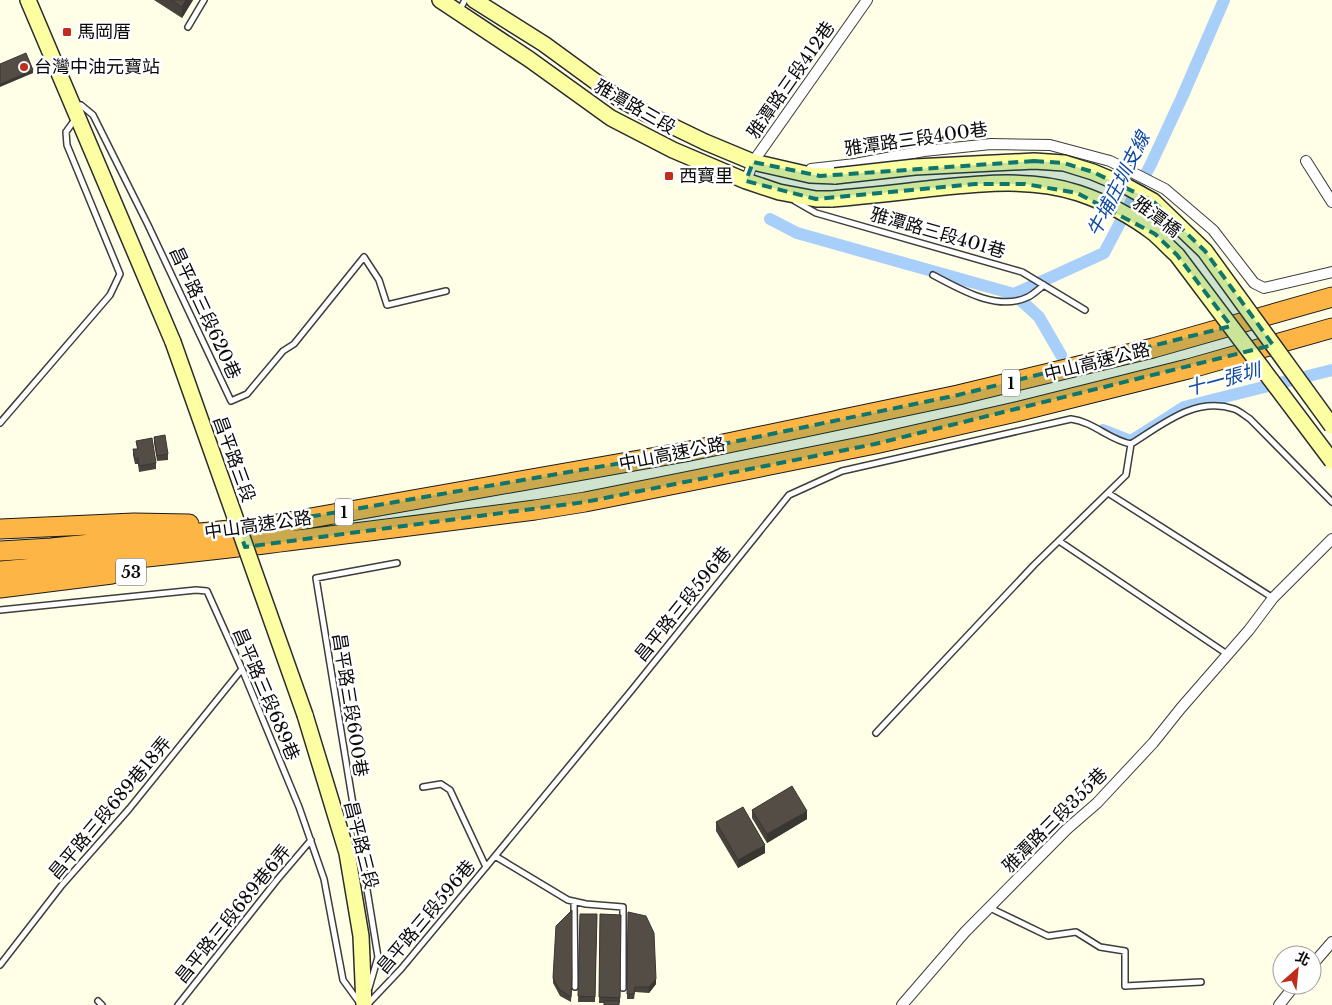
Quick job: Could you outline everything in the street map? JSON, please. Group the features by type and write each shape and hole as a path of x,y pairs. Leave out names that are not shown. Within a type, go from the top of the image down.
{"highway":[{"name":"中山高速公路","path":"0,571 110,562 260,536 958,396 1153,348 1332,297"},
{"name":"中山高速公路","path":"0,551 260,536 576,503 875,444 1020,411 1160,376 1332,328"},
{"path":"5,529 134,522 260,536"},
{"name":"53","path":"0,588 193,565 260,536"}],"street":[{"name":"昌平路三段","path":"28,0 140,262 172,342 305,715 347,853 361,936 364,1005"},
{"name":"雅潭路三段","path":"440,0 462,6 529,59 611,118 673,150 746,182 779,192 832,200"},
{"name":"雅潭路三段","path":"474,0 544,44 618,98 647,114 705,142 753,162 810,175 835,176"},
{"name":"雅潭路三段412巷","path":"746,182 753,162 867,0"},
{"name":"雅潭路三段400巷","path":"753,162 793,169 820,169 924,151 991,144 1050,145 1110,161 1165,189 1213,230 1254,283 1264,288 1332,272"},
{"path":"1306,160 1332,202"},
{"name":"雅潭橋","path":"835,176 915,167 1034,161 1064,163 1093,172 1124,185 1153,201 1205,251 1332,426"},
{"name":"雅潭橋","path":"832,200 975,184 1025,184 1052,187 1077,193 1105,204 1155,234 1177,256 1332,461"},
{"name":"雅潭路三段355巷","path":"902,1005 965,932 1067,829 1097,802 1147,749 1249,630 1272,598 1332,539"},
{"path":"1322,954 1332,942"},
{"path":"1279,1005 1287,995"}],"lane":[{"path":"188,27 204,0"},
{"name":"昌平路三段620巷","path":"74,110 81,105 92,115 148,225 231,401 246,394 283,350 294,344 364,257 379,280 387,305 446,291"},
{"path":"1,421 110,295 120,274 67,144 66,132 74,110"},
{"name":"雅潭路三段401巷","path":"779,192 816,213 954,253 986,260 1022,272 1085,310"},
{"path":"933,275 967,293 991,301 1014,300 1027,297 1043,285"},
{"path":"876,733 1034,565 1126,475 1131,444 1186,410 1214,405 1235,409 1250,419 1332,502"},
{"name":"昌平路三段596巷","path":"364,1005 401,969 486,867 789,495 842,471 1072,419 1082,420 1121,443 1131,444"},
{"path":"1108,493 1272,598"},
{"path":"1059,541 1228,654"},
{"name":"昌平路三段600巷","path":"364,1005 378,957 316,578 397,563"},
{"name":"昌平路三段689巷","path":"0,610 196,590 207,591 242,669 311,840 324,879 343,980 364,1005"},
{"name":"昌平路三段689巷18弄","path":"0,965 62,885 129,810 242,669"},
{"path":"423,787 441,784 450,790 486,867"},
{"name":"昌平路三段689巷6弄","path":"178,1005 311,840"},
{"path":"495,856 568,900 623,907 623,988"},
{"path":"574,902 574,987"},
{"path":"990,908 1048,936 1076,932 1100,947 1125,951 1125,986 1201,982"}],"highlighted area":[{"path":"1034,161 1064,163 1093,172 1153,201 1178,223 1205,251 1273,345 875,444 585,502 245,547 239,529 685,452 958,395 1231,326 1177,255 1155,234 1077,193 1025,184 975,184 816,199 746,181 753,162 820,176"}],"building":[{"path":"171,0 186,0 182,7"},
{"path":"26,53 33,70 0,84 0,64"},
{"path":"165,435 168,454 157,456 154,437"},
{"path":"152,438 156,463 139,466 138,458 135,459 133,449 138,449 136,441"},
{"path":"792,786 807,811 767,834 752,810"},
{"path":"743,807 765,845 738,860 716,822"},
{"path":"572,910 571,997 560,990 553,978 556,926"},
{"path":"628,912 646,916 654,933 656,979 649,987 635,987 634,994 627,994"},
{"path":"580,914 597,914 595,997 578,996"},
{"path":"600,914 621,915 620,998 599,997"},
{"path":"604,1001 619,1001 619,1005 604,1005"}],"waterway":[{"name":"牛埔庄圳支線","path":"770,219 797,233 1014,294 1104,253 1151,164 1224,0"},
{"name":"十一張圳","path":"1014,294 1039,317 1061,355"},
{"name":"十一張圳","path":"1103,430 1131,441 1184,407 1332,370"}],"place":[{"name":"馬岡厝","path":"67,32"},
{"name":"台灣中油元寶站","path":"24,67"},
{"name":"西寶里","path":"669,176"}]}
